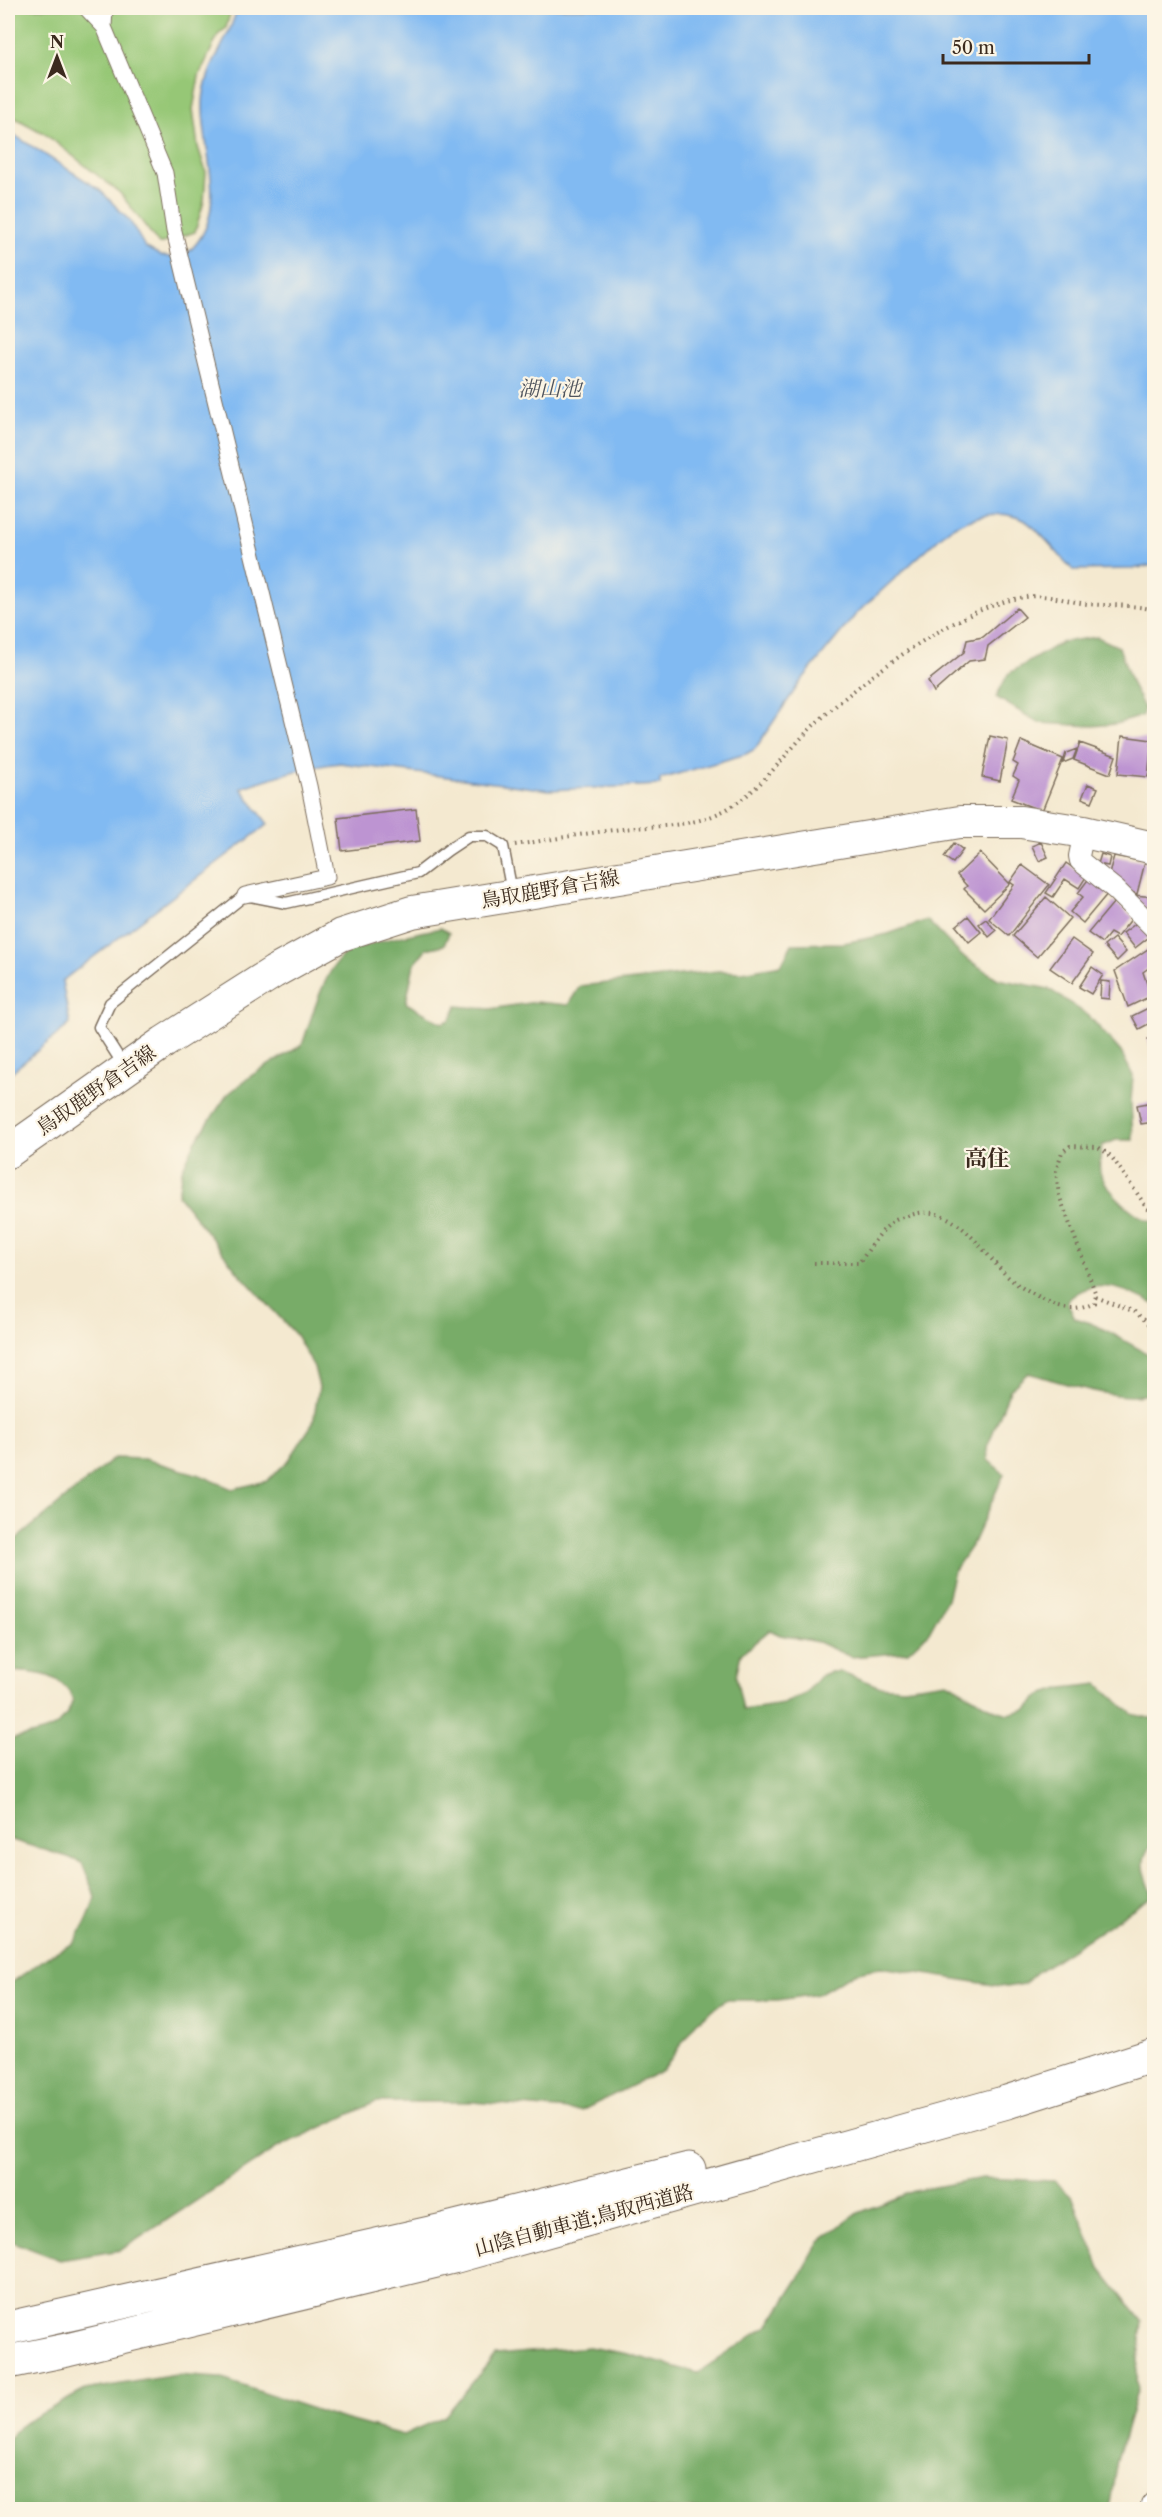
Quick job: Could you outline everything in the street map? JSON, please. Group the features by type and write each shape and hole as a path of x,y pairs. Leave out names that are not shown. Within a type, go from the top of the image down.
{"highway":[{"name":"山陰自動車道;鳥取西道路","path":"8,2328 443,2230 669,2174 1005,2085 1155,2038"},
{"name":"山陰自動車道;鳥取西道路","path":"8,2362 67,2350 453,2257 1007,2102 1155,2055"},
{"path":"8,2323 57,2318"},
{"path":"8,2367 67,2350"}],"main road":[{"name":"鳥取鹿野倉吉線","path":"8,1152 125,1069 274,972 341,935 412,912 960,822 1021,822 1084,832 1155,848"}],"street":[{"path":"86,8 104,27 165,173 174,231 309,786 327,877 245,895"},
{"path":"104,27 105,8"},
{"path":"1084,832 1080,861 1116,890 1155,928"}],"lane":[{"path":"125,1069 99,1026 110,1003 245,895 286,903 418,873 470,836 487,836 502,846 513,895"}],"path":[{"path":"502,846 615,830 668,826 701,820 722,812 752,791 812,728 881,670 930,639 987,608 1009,600 1038,596 1088,604 1123,604 1155,610"},
{"path":"814,1263 859,1263 894,1221 918,1212 936,1213 952,1220 974,1239 1006,1275 1024,1290 1053,1305 1070,1310 1084,1309 1094,1303 1095,1296 1059,1195 1056,1171 1062,1152 1070,1146 1098,1147 1111,1156 1150,1212 1155,1214"},
{"path":"1095,1296 1135,1312 1155,1328"}],"green space":[{"path":"8,8 234,8 226,28 218,35 199,76 193,109 198,147 206,172 204,201 195,232 159,244 120,193 45,134 8,114"},
{"path":"1097,637 1119,647 1132,684 1144,708 1142,716 1116,724 1092,726 1039,723 996,697 1008,674 1062,642"},
{"path":"927,920 962,956 998,979 1049,989 1089,1016 1121,1052 1133,1076 1131,1101 1133,1140 1116,1140 1102,1146 1099,1168 1105,1182 1116,1197 1140,1216 1154,1222 1154,1304 1121,1290 1099,1286 1077,1293 1067,1301 1075,1318 1106,1330 1154,1357 1154,1391 1143,1395 1111,1394 1028,1373 1010,1390 987,1447 988,1460 1004,1474 973,1543 954,1571 947,1599 929,1632 908,1652 851,1657 818,1642 780,1635 770,1630 741,1654 736,1676 743,1710 783,1704 805,1694 820,1676 830,1672 842,1672 878,1686 904,1688 947,1682 995,1710 1009,1714 1027,1709 1041,1695 1063,1688 1098,1684 1132,1714 1154,1719 1154,1843 1145,1855 1144,1861 1145,1875 1153,1896 1037,1972 1024,1984 1006,1987 881,1967 854,1973 818,1994 778,2000 725,2000 696,2023 663,2070 581,2111 473,2102 376,2102 277,2148 121,2250 60,2260 8,2240 8,1983 52,1954 74,1943 96,1898 82,1863 8,1839 8,1740 40,1733 56,1726 69,1711 73,1699 68,1690 54,1678 37,1673 8,1671 8,1546 114,1458 144,1459 200,1475 232,1489 267,1481 289,1460 313,1423 319,1387 314,1367 296,1335 238,1272 178,1195 182,1170 195,1142 227,1095 252,1075 302,1045 319,996 338,961 352,950 376,942 441,928 449,933 444,945 426,949 414,964 406,1003 442,1023 450,1020 457,1006 490,1009 536,1002 568,1005 580,986 718,971 742,972 781,965 792,944 844,943 888,934"},
{"path":"982,2178 1054,2181 1073,2198 1100,2268 1142,2321 1136,2382 1138,2388 1117,2460 1109,2509 8,2509 8,2439 22,2424 85,2390 176,2375 219,2378 340,2418 403,2435 445,2416 495,2355 589,2347 628,2354 697,2373 769,2325 820,2241 856,2214 914,2191"}],"water":[{"name":"湖山池","path":"239,8 1154,8 1154,565 1132,569 1073,570 1030,524 1015,516 995,514 957,525 949,529 857,613 801,681 755,749 746,754 660,779 660,785 549,790 340,763 290,772 241,788 268,824 62,981 70,1024 8,1075 8,131 99,189 130,221 145,247 161,256 181,258 197,242 207,225 212,185 204,122 204,92 212,66"}],"building":[{"path":"1017,608 1025,617 988,646 985,659 969,661 934,692 928,681 964,652 967,640 983,637"},
{"path":"990,736 1008,740 1000,781 982,777"},
{"path":"1122,736 1152,740 1148,777 1118,774"},
{"path":"1021,741 1063,759 1042,811 1011,799 1019,780 1013,776 1018,765 1013,762"},
{"path":"1080,743 1116,756 1110,774 1074,760"},
{"path":"1077,749 1073,759 1063,763 1066,753"},
{"path":"1088,784 1098,788 1092,802 1082,798"},
{"path":"416,809 420,841 342,851 338,818"},
{"path":"1041,842 1048,857 1039,861 1032,846"},
{"path":"954,843 963,850 953,863 944,857"},
{"path":"980,853 1010,884 984,909 964,889 967,886 957,875"},
{"path":"1101,854 1110,857 1108,866 1098,864"},
{"path":"1114,856 1145,862 1137,894 1121,888 1123,883 1109,873"},
{"path":"1066,863 1086,877 1079,888 1065,879 1053,897 1046,893"},
{"path":"1022,865 1049,885 1009,936 989,919 1014,885 1010,882"},
{"path":"1090,877 1108,893 1083,923 1070,912 1083,897 1078,893"},
{"path":"1134,895 1154,897 1154,918"},
{"path":"1046,897 1070,918 1037,957 1013,936"},
{"path":"1114,902 1133,917 1117,937 1110,933 1102,943 1088,933"},
{"path":"968,916 981,932 969,942 956,926"},
{"path":"986,919 996,931 989,937 979,924"},
{"path":"1138,922 1149,937 1135,948 1123,933"},
{"path":"1114,938 1126,952 1117,961 1104,946"},
{"path":"1072,939 1093,954 1072,983 1050,968"},
{"path":"1154,945 1154,968 1153,965 1143,972 1151,996 1128,1007 1115,971"},
{"path":"1092,967 1103,975 1091,994 1079,987"},
{"path":"1101,981 1110,982 1109,999 1100,998"},
{"path":"1150,1007 1154,1021 1139,1029 1132,1016"},
{"path":"1154,1037 1154,1057 1148,1039"},
{"path":"1153,1102 1154,1122 1141,1124 1137,1105"}],"district":[{"name":"高住","path":"987,1158"}]}
